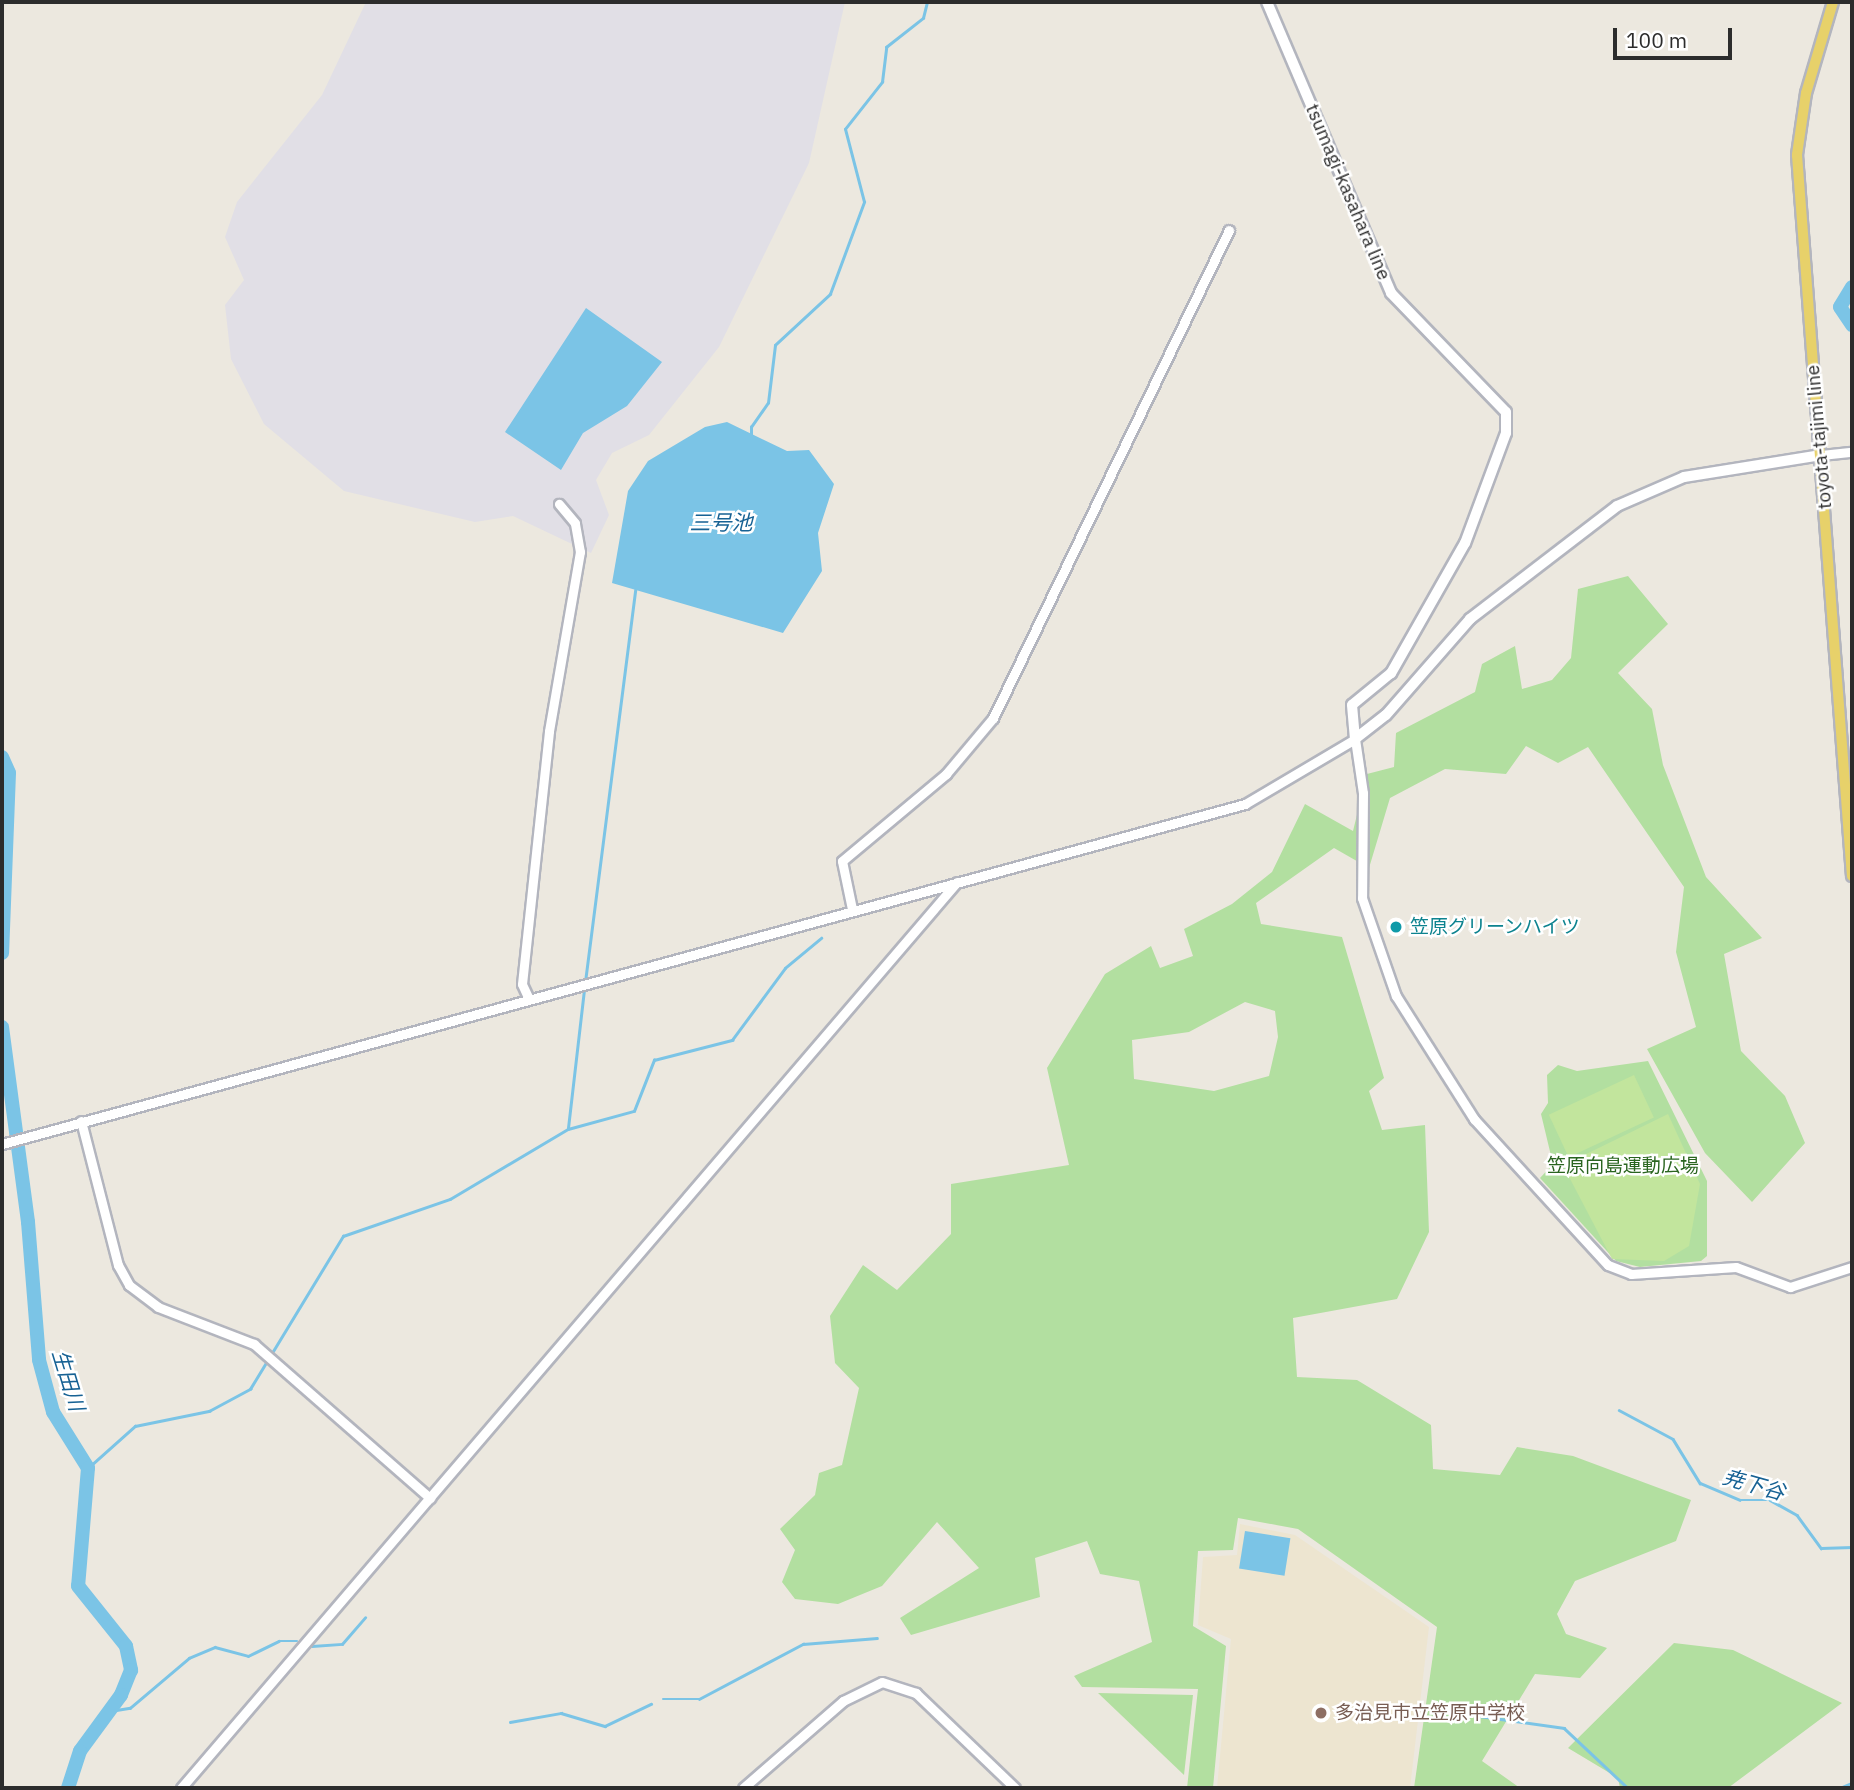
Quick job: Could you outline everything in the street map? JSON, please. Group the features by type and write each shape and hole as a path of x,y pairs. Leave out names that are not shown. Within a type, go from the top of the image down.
{"main road":[{"name":"tsumagi-kasahara line","path":"1267,2 1391,293 1506,412 1506,433 1465,543 1391,673 1352,705 1355,739"},
{"name":"toyota-tajimi line","path":"1833,2 1806,93 1797,155 1852,876"},
{"path":"1355,739 1386,715 1471,619 1617,506 1684,477 1821,455"}],"street":[{"path":"852,909 842,861 946,774 993,718 1229,230"},
{"path":"1821,455 1852,452"},
{"path":"528,997 523,984 549,731 580,552 575,523 559,504"},
{"path":"6,1142 528,997 1245,804 1355,739 1363,793 1362,898 1396,996 1474,1119 1608,1265 1632,1274 1736,1266 1790,1287 1852,1267"},
{"path":"181,1788 957,882"},
{"path":"81,1121 129,1285 158,1307 254,1344 430,1498"},
{"path":"743,1788 843,1700 882,1682 916,1693 1015,1788"}],"shaded area":[{"path":"366,2 845,2 809,163 719,347 649,435 612,453 596,480 609,515 591,553 513,516 475,522 344,491 264,424 231,359 225,305 244,280 225,237 237,202 322,95"},
{"name":"多治見市立笠原中学校","path":"1240,1524 1295,1535 1429,1627 1410,1788 1217,1788 1231,1639 1198,1625 1203,1557 1237,1555"}],"green space":[{"path":"1628,576 1668,624 1618,673 1652,709 1663,765 1706,877 1762,938 1724,954 1741,1051 1785,1096 1805,1143 1752,1202 1705,1153 1647,1049 1696,1027 1676,952 1684,887 1588,747 1558,763 1526,746 1506,774 1445,769 1390,798 1369,868 1334,848 1256,903 1261,924 1342,937 1384,1078 1369,1091 1382,1130 1425,1125 1429,1232 1397,1299 1293,1318 1297,1377 1357,1380 1431,1425 1433,1469 1500,1475 1517,1447 1573,1456 1691,1500 1676,1541 1575,1581 1557,1614 1566,1634 1607,1648 1580,1678 1535,1674 1482,1761 1520,1788 1414,1788 1437,1627 1298,1529 1238,1518 1233,1550 1198,1551 1193,1626 1226,1646 1213,1788 1187,1788 1198,1689 1082,1687 1074,1676 1152,1642 1139,1581 1100,1574 1087,1541 1035,1558 1040,1597 911,1635 900,1618 979,1568 937,1522 882,1586 838,1604 795,1599 782,1582 795,1550 780,1529 815,1495 819,1473 842,1465 859,1388 835,1363 830,1316 863,1265 897,1290 951,1234 951,1184 1069,1165 1047,1068 1105,974 1151,946 1160,968 1193,956 1184,929 1232,904 1272,872 1305,804 1353,831 1367,774 1394,767 1396,733 1475,692 1482,664 1515,646 1522,689 1552,680 1571,658 1578,589","holes":["1245,1002 1275,1011 1278,1037 1269,1076 1214,1091 1134,1079 1132,1040 1189,1032"]},
{"name":"笠原向島運動広場","path":"1648,1061 1707,1181 1707,1256 1701,1261 1640,1267 1616,1261 1540,1178 1553,1164 1541,1114 1548,1103 1547,1075 1558,1065 1577,1071"},
{"path":"1634,1075 1654,1118 1569,1157 1549,1115"},
{"path":"1668,1114 1700,1184 1689,1246 1664,1261 1612,1259 1567,1173 1570,1162"},
{"path":"1674,1643 1733,1650 1842,1703 1728,1788 1620,1788 1618,1778 1568,1748"},
{"path":"1098,1693 1193,1695 1184,1775"}],"water":[{"path":"586,308 662,362 627,406 583,433 561,470 505,432"},
{"name":"三号池","path":"727,422 787,451 809,450 834,484 818,533 822,571 783,633 612,583 628,491 648,461 705,427"},
{"path":"1245,1531 1290,1538 1284,1576 1239,1569"}],"waterway":[{"path":"751,438 751,427 768,403 775,345 830,294 864,202 845,129 882,82 886,47 923,18 927,2"},
{"path":"1852,287 1840,307 1852,325"},
{"path":"585,982 635,590"},
{"name":"生田川","path":"2,757 9,773 2,953"},
{"path":"88,1468 135,1426 209,1411 250,1389 343,1236 450,1199 568,1129 634,1111 654,1060 732,1040 785,968 821,938"},
{"path":"568,1128 584,989"},
{"name":"生田川","path":"2,1027 28,1222 39,1360 53,1412 88,1468 78,1586 126,1646 131,1670 121,1695 80,1751 68,1788"},
{"name":"尭下谷","path":"1619,1410 1673,1439 1700,1483 1740,1500 1770,1500 1797,1515 1821,1548 1852,1547"},
{"path":"312,1646 342,1644 365,1618"},
{"path":"663,1699 699,1699 803,1644 877,1638"},
{"path":"104,1712 130,1708 189,1658 215,1647 248,1656 279,1641 297,1641"},
{"path":"510,1722 561,1713 605,1726 651,1704"},
{"path":"1479,1716 1564,1728 1628,1788"},
{"path":"1840,1788 1852,1783"}],"place":[{"name":"笠原グリーンハイツ","path":"1396,927"},
{"name":"多治見市立笠原中学校","path":"1321,1713"}]}
